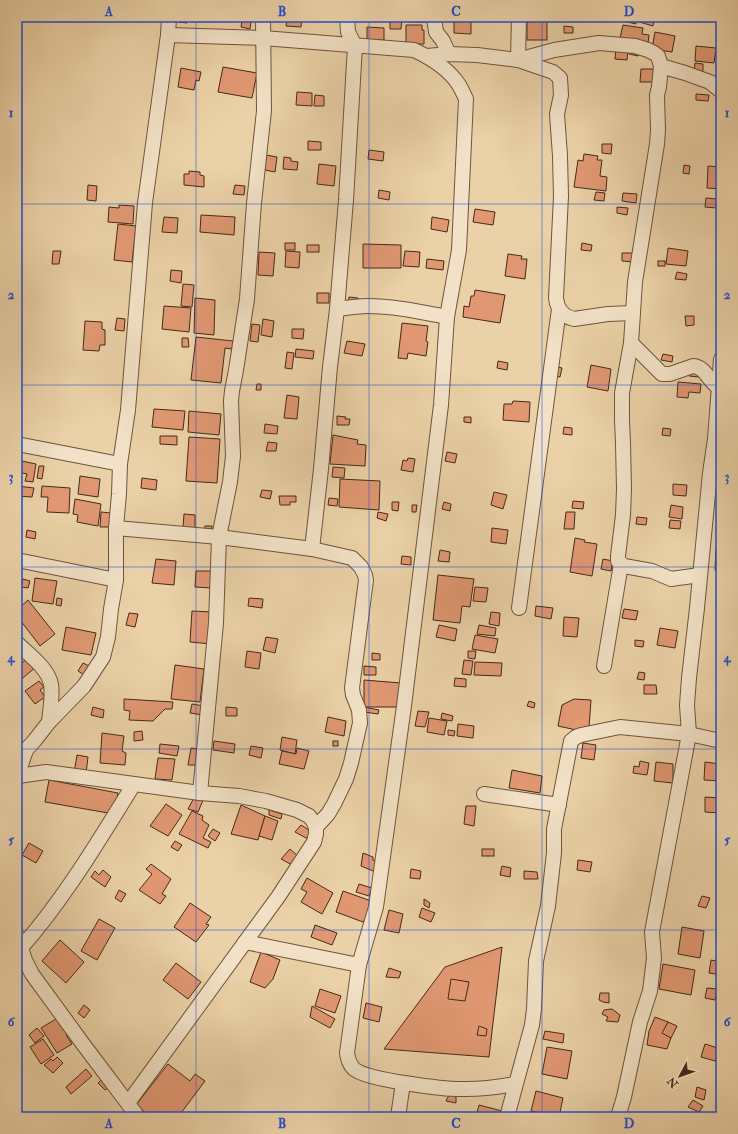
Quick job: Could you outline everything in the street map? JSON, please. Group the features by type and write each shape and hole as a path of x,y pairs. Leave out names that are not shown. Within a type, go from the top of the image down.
{"street":[{"path":"128,1103 278,897 314,842 316,834 316,827 313,821 309,816 297,810 239,796 200,793 46,772 17,776 26,750 36,740 49,722 84,686 103,657 108,637 116,580 116,528 120,494 120,464 128,410 145,203 168,35 169,17"},
{"path":"200,793 216,623 218,537 232,468 233,450 231,401 247,299 254,203 264,111 262,17"},
{"path":"312,549 337,309 346,200 355,46 348,32 347,17"},
{"path":"434,17 436,32 443,41 449,54"},
{"path":"518,60 519,17"},
{"path":"168,35 263,38 414,50 427,56 446,71 458,84 466,99 459,250 447,317 441,405 404,706 376,907 359,965 346,1053 350,1064 355,1070 365,1074 403,1083 464,1089 492,1088 515,1084"},
{"path":"518,60 554,50 599,43 636,46 654,52 658,56 661,66 657,95 657,144 637,269 631,343 622,393 624,508 618,561 624,566 652,571 671,579 700,575"},
{"path":"427,56 449,54 477,55 518,60 554,72 560,78 562,95 557,114 561,196 556,298 559,309 520,608"},
{"path":"661,66 710,82 721,91"},
{"path":"337,309 366,306 384,307 447,317"},
{"path":"559,309 566,316 574,319 608,314 633,313"},
{"path":"631,343 662,374 670,374 697,366 704,371 718,387"},
{"path":"618,1117 624,1097 640,1022 650,991 654,958 652,932 689,734 687,705 688,692 710,473 715,439 721,359"},
{"path":"17,444 120,464"},
{"path":"116,528 218,537 312,549 352,558 361,567 365,574 366,580 352,688 360,716 359,732 346,779 328,814 316,827"},
{"path":"17,560 116,580"},
{"path":"604,666 621,564"},
{"path":"17,643 43,669 48,677 51,685 49,722"},
{"path":"507,1117 532,1025 536,960 548,906 554,853 554,829 571,741 576,737 620,727 689,734 721,741"},
{"path":"134,784 58,902 20,953 32,974 73,1031 138,1117"},
{"path":"484,794 559,805"},
{"path":"245,942 359,965"},
{"path":"398,1117 403,1083"}],"building":[{"path":"178,17 187,17 187,23 178,22"},
{"path":"272,17 302,17 301,27 286,26 287,20 272,19"},
{"path":"390,17 402,17 401,29 390,29"},
{"path":"408,17 430,17 430,22 409,22"},
{"path":"454,17 471,17 471,34 454,33"},
{"path":"620,17 655,17 653,26 636,21 636,24 619,20"},
{"path":"242,20 251,22 250,29 241,27"},
{"path":"527,21 547,21 547,40 527,40"},
{"path":"406,25 422,25 422,30 424,30 424,44 406,44"},
{"path":"623,25 643,28 642,34 649,35 648,43 620,38"},
{"path":"564,26 573,27 573,33 564,33"},
{"path":"367,27 384,28 384,40 367,40"},
{"path":"655,32 675,36 672,52 652,49"},
{"path":"719,41 721,41 721,62 718,62"},
{"path":"631,46 640,48 638,56 629,54"},
{"path":"696,46 716,48 714,63 695,61"},
{"path":"616,49 628,50 627,60 615,59"},
{"path":"695,63 703,64 703,74 694,73"},
{"path":"223,67 257,73 252,98 218,92"},
{"path":"181,68 201,72 199,81 196,80 194,90 178,87"},
{"path":"641,69 654,69 654,82 640,82"},
{"path":"297,92 312,93 312,106 296,105"},
{"path":"696,94 709,95 708,101 696,100"},
{"path":"315,95 324,96 324,106 314,106"},
{"path":"17,118 21,118 20,130 17,130"},
{"path":"308,141 321,142 321,150 308,150"},
{"path":"602,144 612,144 611,154 602,153"},
{"path":"369,150 384,152 383,161 368,159"},
{"path":"584,154 598,156 597,160 602,160 600,176 607,177 606,191 574,187 578,160 583,161"},
{"path":"266,155 277,157 275,172 265,170"},
{"path":"284,157 291,158 291,161 298,162 297,170 283,169"},
{"path":"319,164 336,166 334,186 317,184"},
{"path":"684,165 690,166 689,174 683,173"},
{"path":"708,166 721,167 721,189 707,188"},
{"path":"189,171 200,172 200,175 204,176 204,187 184,185 184,174 189,174"},
{"path":"88,185 97,186 96,201 87,200"},
{"path":"235,185 245,186 244,195 233,194"},
{"path":"379,190 390,192 389,200 378,198"},
{"path":"596,192 605,193 604,201 594,200"},
{"path":"623,193 637,194 636,203 622,201"},
{"path":"706,198 717,199 717,208 705,207"},
{"path":"119,205 134,206 133,224 108,222 109,207 119,208"},
{"path":"617,207 628,208 627,215 617,213"},
{"path":"475,209 495,212 493,225 473,222"},
{"path":"201,215 235,217 234,235 200,232"},
{"path":"164,217 178,218 177,233 162,232"},
{"path":"432,217 449,220 447,232 431,229"},
{"path":"118,224 136,226 132,262 114,260"},
{"path":"717,238 721,238 721,246 717,246"},
{"path":"285,243 295,243 295,250 285,250"},
{"path":"582,243 592,245 591,251 581,250"},
{"path":"363,244 401,245 401,268 363,268"},
{"path":"307,245 319,245 319,252 307,252"},
{"path":"668,248 688,251 686,266 666,264"},
{"path":"53,251 61,251 59,264 52,264"},
{"path":"286,251 300,252 299,268 285,267"},
{"path":"405,251 420,252 419,267 403,266"},
{"path":"259,252 275,253 273,276 258,275"},
{"path":"622,253 634,253 634,262 622,261"},
{"path":"508,254 522,256 521,259 527,259 525,279 505,276"},
{"path":"427,259 444,261 443,270 426,268"},
{"path":"658,261 665,261 665,266 658,266"},
{"path":"717,265 721,266 721,272 716,271"},
{"path":"171,270 182,271 181,283 170,281"},
{"path":"677,272 687,274 686,280 675,279"},
{"path":"183,284 194,285 192,307 181,306"},
{"path":"475,290 505,295 500,323 463,317 464,306 469,307 471,296 474,296"},
{"path":"317,293 329,293 329,303 317,303"},
{"path":"349,297 358,298 358,305 348,304"},
{"path":"195,298 215,300 214,335 194,333"},
{"path":"164,306 191,308 189,332 162,329"},
{"path":"685,316 694,316 694,325 686,326"},
{"path":"117,318 125,319 124,331 115,330"},
{"path":"263,319 274,321 272,337 261,335"},
{"path":"85,321 102,322 102,329 105,330 105,345 100,345 99,351 83,350"},
{"path":"402,323 428,326 426,356 408,353 407,359 398,358"},
{"path":"252,324 260,325 258,342 250,341"},
{"path":"292,329 304,329 303,339 292,338"},
{"path":"196,337 233,341 232,349 225,348 221,383 191,380"},
{"path":"182,338 188,338 189,347 182,347"},
{"path":"347,341 365,344 362,356 344,353"},
{"path":"296,349 314,351 313,359 295,357"},
{"path":"287,352 294,353 292,369 285,368"},
{"path":"663,354 673,356 672,362 661,360"},
{"path":"498,361 508,363 507,370 497,368"},
{"path":"591,365 611,369 608,391 587,387"},
{"path":"554,366 562,368 560,377 552,375"},
{"path":"690,370 700,371 699,377 689,376"},
{"path":"678,382 701,384 700,393 689,392 688,398 677,397"},
{"path":"257,384 261,384 261,390 256,390"},
{"path":"287,395 299,397 297,419 284,418"},
{"path":"513,401 530,402 529,422 503,420 504,404 512,404"},
{"path":"154,409 185,411 183,430 152,427"},
{"path":"189,411 221,414 219,435 188,432"},
{"path":"337,416 350,419 349,425 337,425"},
{"path":"464,417 471,417 471,423 464,422"},
{"path":"265,424 278,426 277,434 264,433"},
{"path":"564,427 572,428 572,435 563,434"},
{"path":"663,428 671,429 670,436 662,435"},
{"path":"333,435 358,440 357,444 366,445 365,466 330,464"},
{"path":"160,436 177,436 177,445 160,444"},
{"path":"189,437 220,439 217,483 186,481"},
{"path":"268,442 277,443 276,451 266,451"},
{"path":"447,452 457,454 455,463 445,461"},
{"path":"408,458 415,459 413,472 401,470 403,460 407,461"},
{"path":"17,460 36,464 33,482 25,481 27,474 17,472"},
{"path":"39,466 44,466 42,479 37,478"},
{"path":"333,467 345,468 344,478 332,477"},
{"path":"80,476 100,479 98,497 78,494"},
{"path":"142,478 157,480 156,490 141,488"},
{"path":"340,479 380,481 379,510 339,507"},
{"path":"673,484 687,485 686,496 673,495"},
{"path":"17,486 34,488 32,497 17,496"},
{"path":"42,486 70,488 69,513 47,512 48,497 41,497"},
{"path":"262,490 272,491 270,499 260,497"},
{"path":"494,492 507,495 503,509 491,505"},
{"path":"279,496 296,496 296,502 290,502 290,505 280,505"},
{"path":"329,498 338,499 337,506 328,505"},
{"path":"75,499 101,504 98,526 77,522 78,515 73,514"},
{"path":"573,501 584,502 583,509 572,508"},
{"path":"392,502 399,502 398,511 392,510"},
{"path":"444,502 451,504 450,511 442,509"},
{"path":"412,505 417,505 416,512 412,512"},
{"path":"671,505 683,507 682,519 669,517"},
{"path":"101,512 111,513 109,527 100,527"},
{"path":"378,512 388,514 386,521 377,518"},
{"path":"566,512 575,512 574,529 564,529"},
{"path":"184,514 195,515 195,528 183,528"},
{"path":"637,517 647,518 646,525 636,524"},
{"path":"670,520 681,521 680,529 669,528"},
{"path":"205,526 212,526 212,533 204,533"},
{"path":"17,527 22,528 20,537 17,536"},
{"path":"492,528 508,530 506,544 491,542"},
{"path":"27,530 36,532 35,539 26,537"},
{"path":"575,538 585,540 584,542 597,544 592,576 570,572"},
{"path":"716,548 721,548 721,571 715,570"},
{"path":"440,550 450,552 449,562 438,561"},
{"path":"402,556 411,557 411,565 401,564"},
{"path":"156,559 176,561 174,585 152,583"},
{"path":"603,559 613,561 611,571 601,569"},
{"path":"196,571 213,571 212,588 195,587"},
{"path":"438,575 474,579 470,607 462,606 460,623 433,620"},
{"path":"35,578 57,581 53,604 32,601"},
{"path":"23,579 30,581 28,588 21,587"},
{"path":"475,587 488,588 486,602 473,601"},
{"path":"57,598 62,599 61,606 56,605"},
{"path":"249,598 263,599 262,608 248,606"},
{"path":"28,600 55,634 40,646 17,616 17,610"},
{"path":"536,606 553,608 551,619 535,616"},
{"path":"624,609 638,611 636,620 622,618"},
{"path":"192,611 213,612 211,644 190,642"},
{"path":"491,612 500,613 499,626 489,624"},
{"path":"129,613 138,614 135,627 126,625"},
{"path":"564,617 579,618 577,637 563,636"},
{"path":"439,625 457,629 455,641 436,637"},
{"path":"479,625 496,628 495,636 477,634"},
{"path":"66,627 96,633 91,655 62,650"},
{"path":"660,628 678,631 675,648 657,645"},
{"path":"475,635 498,639 495,653 472,649"},
{"path":"266,637 278,639 275,653 263,650"},
{"path":"635,640 644,641 643,647 635,646"},
{"path":"247,651 261,653 259,669 245,667"},
{"path":"468,651 476,651 475,659 468,658"},
{"path":"372,653 380,654 380,660 372,660"},
{"path":"28,658 36,667 18,682 17,667"},
{"path":"464,660 473,661 471,675 462,674"},
{"path":"475,662 502,663 501,676 474,675"},
{"path":"83,663 91,667 86,676 78,671"},
{"path":"175,665 204,669 200,702 171,699"},
{"path":"364,666 376,667 376,675 364,675"},
{"path":"639,672 645,673 644,680 637,679"},
{"path":"455,678 466,679 466,687 454,686"},
{"path":"364,680 401,683 399,707 364,707"},
{"path":"39,681 44,687 40,690 45,697 35,704 25,691"},
{"path":"644,685 656,685 657,694 644,694"},
{"path":"124,699 173,702 172,709 165,709 153,721 129,720 130,711 124,710"},
{"path":"574,699 591,700 589,727 581,731 558,726 562,705"},
{"path":"529,701 535,703 534,708 527,706"},
{"path":"192,704 204,706 203,715 190,713"},
{"path":"93,707 104,710 103,718 91,715"},
{"path":"226,707 237,708 237,716 226,716"},
{"path":"364,707 379,710 378,714 364,712"},
{"path":"418,711 429,712 425,727 415,726"},
{"path":"442,713 453,716 452,721 441,719"},
{"path":"328,717 346,721 344,736 325,732"},
{"path":"429,718 447,721 444,735 427,732"},
{"path":"458,724 474,726 473,738 457,736"},
{"path":"448,730 455,731 454,736 448,735"},
{"path":"142,731 143,740 134,741 134,732"},
{"path":"102,733 124,736 122,751 126,753 125,765 100,763"},
{"path":"282,737 297,740 295,754 280,750"},
{"path":"214,741 235,744 234,753 213,750"},
{"path":"333,741 338,741 338,746 333,746"},
{"path":"583,743 596,745 594,760 581,758"},
{"path":"160,744 179,746 177,756 159,753"},
{"path":"251,746 263,748 261,758 249,755"},
{"path":"191,748 200,749 198,765 188,765"},
{"path":"297,748 309,751 304,769 279,764 282,751 296,754"},
{"path":"77,755 88,757 86,774 74,773"},
{"path":"158,758 175,759 172,780 155,779"},
{"path":"640,761 649,763 647,775 633,773 634,766 639,767"},
{"path":"656,762 673,764 673,783 654,781"},
{"path":"705,762 721,764 721,781 704,780"},
{"path":"512,770 542,776 540,793 509,788"},
{"path":"49,780 118,793 114,814 45,802"},
{"path":"195,796 204,798 198,812 188,809"},
{"path":"705,797 721,798 721,813 705,812"},
{"path":"166,804 182,815 168,836 150,826"},
{"path":"241,805 265,816 258,840 231,834"},
{"path":"466,806 476,806 474,826 464,824"},
{"path":"269,810 282,814 281,819 269,815"},
{"path":"192,811 203,816 202,820 209,825 203,838 211,842 208,848 179,834"},
{"path":"265,816 278,821 272,840 259,836"},
{"path":"301,825 312,832 308,839 295,832"},
{"path":"213,829 220,833 215,841 208,836"},
{"path":"175,841 182,845 178,851 171,847"},
{"path":"29,843 43,851 36,863 22,855"},
{"path":"290,849 299,857 292,865 281,859"},
{"path":"482,849 494,849 494,856 482,856"},
{"path":"363,853 373,857 373,860 379,863 378,873 361,866"},
{"path":"578,860 592,862 590,872 577,870"},
{"path":"151,864 171,879 162,894 166,896 160,904 139,890 152,874 146,869"},
{"path":"502,866 511,868 510,877 500,875"},
{"path":"411,869 421,871 420,879 410,878"},
{"path":"103,870 111,877 105,887 91,877 95,871 99,875"},
{"path":"524,871 537,872 538,879 524,879"},
{"path":"307,878 333,893 322,914 301,902 307,892 301,889"},
{"path":"359,884 372,888 369,896 356,892"},
{"path":"119,890 126,894 121,902 115,898"},
{"path":"343,891 374,902 370,913 363,922 336,912"},
{"path":"702,896 710,898 706,908 698,906"},
{"path":"424,899 430,903 429,908 424,905"},
{"path":"190,903 211,917 206,924 209,925 196,942 174,927"},
{"path":"422,908 435,913 431,922 419,917"},
{"path":"389,910 403,914 399,933 384,930"},
{"path":"99,919 115,928 97,960 81,951"},
{"path":"315,925 337,933 332,945 311,937"},
{"path":"682,927 704,931 700,958 678,954"},
{"path":"60,940 84,962 66,983 42,961"},
{"path":"502,947 489,1057 384,1049 445,967"},
{"path":"261,952 280,960 273,979 265,988 250,982"},
{"path":"711,960 721,962 721,975 709,973"},
{"path":"176,963 201,982 188,999 163,980"},
{"path":"663,964 695,970 691,995 659,989"},
{"path":"389,968 401,972 399,978 386,977"},
{"path":"451,979 469,982 465,1001 448,999"},
{"path":"707,988 717,989 715,1000 705,998"},
{"path":"320,989 341,996 335,1013 315,1006"},
{"path":"600,993 609,993 609,1003 599,1000"},
{"path":"366,1003 382,1007 379,1022 363,1018"},
{"path":"84,1005 90,1010 84,1018 78,1013"},
{"path":"312,1006 335,1019 330,1028 310,1017"},
{"path":"612,1009 620,1015 618,1022 606,1021 608,1017 602,1014 604,1010"},
{"path":"655,1017 668,1022 666,1035 671,1038 667,1049 647,1045 649,1031"},
{"path":"56,1019 61,1026 63,1025 68,1034 66,1035 72,1044 57,1053 41,1028"},
{"path":"668,1022 677,1026 671,1038 662,1033"},
{"path":"479,1026 487,1029 486,1036 477,1035"},
{"path":"37,1028 44,1036 35,1043 29,1035"},
{"path":"545,1031 564,1034 563,1043 543,1039"},
{"path":"43,1039 54,1055 41,1064 30,1047"},
{"path":"705,1044 721,1049 719,1062 701,1057"},
{"path":"547,1047 572,1051 567,1079 542,1074"},
{"path":"57,1057 63,1063 53,1073 44,1065 51,1059 53,1061"},
{"path":"168,1064 190,1081 195,1074 205,1081 178,1117 151,1117 136,1105"},
{"path":"86,1069 92,1076 71,1094 66,1087"},
{"path":"104,1077 111,1085 105,1090 98,1083"},
{"path":"697,1087 706,1090 704,1100 695,1097"},
{"path":"536,1091 563,1098 559,1117 531,1111"},
{"path":"450,1093 456,1096 456,1103 446,1101"},
{"path":"693,1100 703,1106 699,1112 688,1107"},
{"path":"479,1105 502,1111 500,1117 476,1117"},
{"path":"683,1112 694,1117 681,1117"}]}
